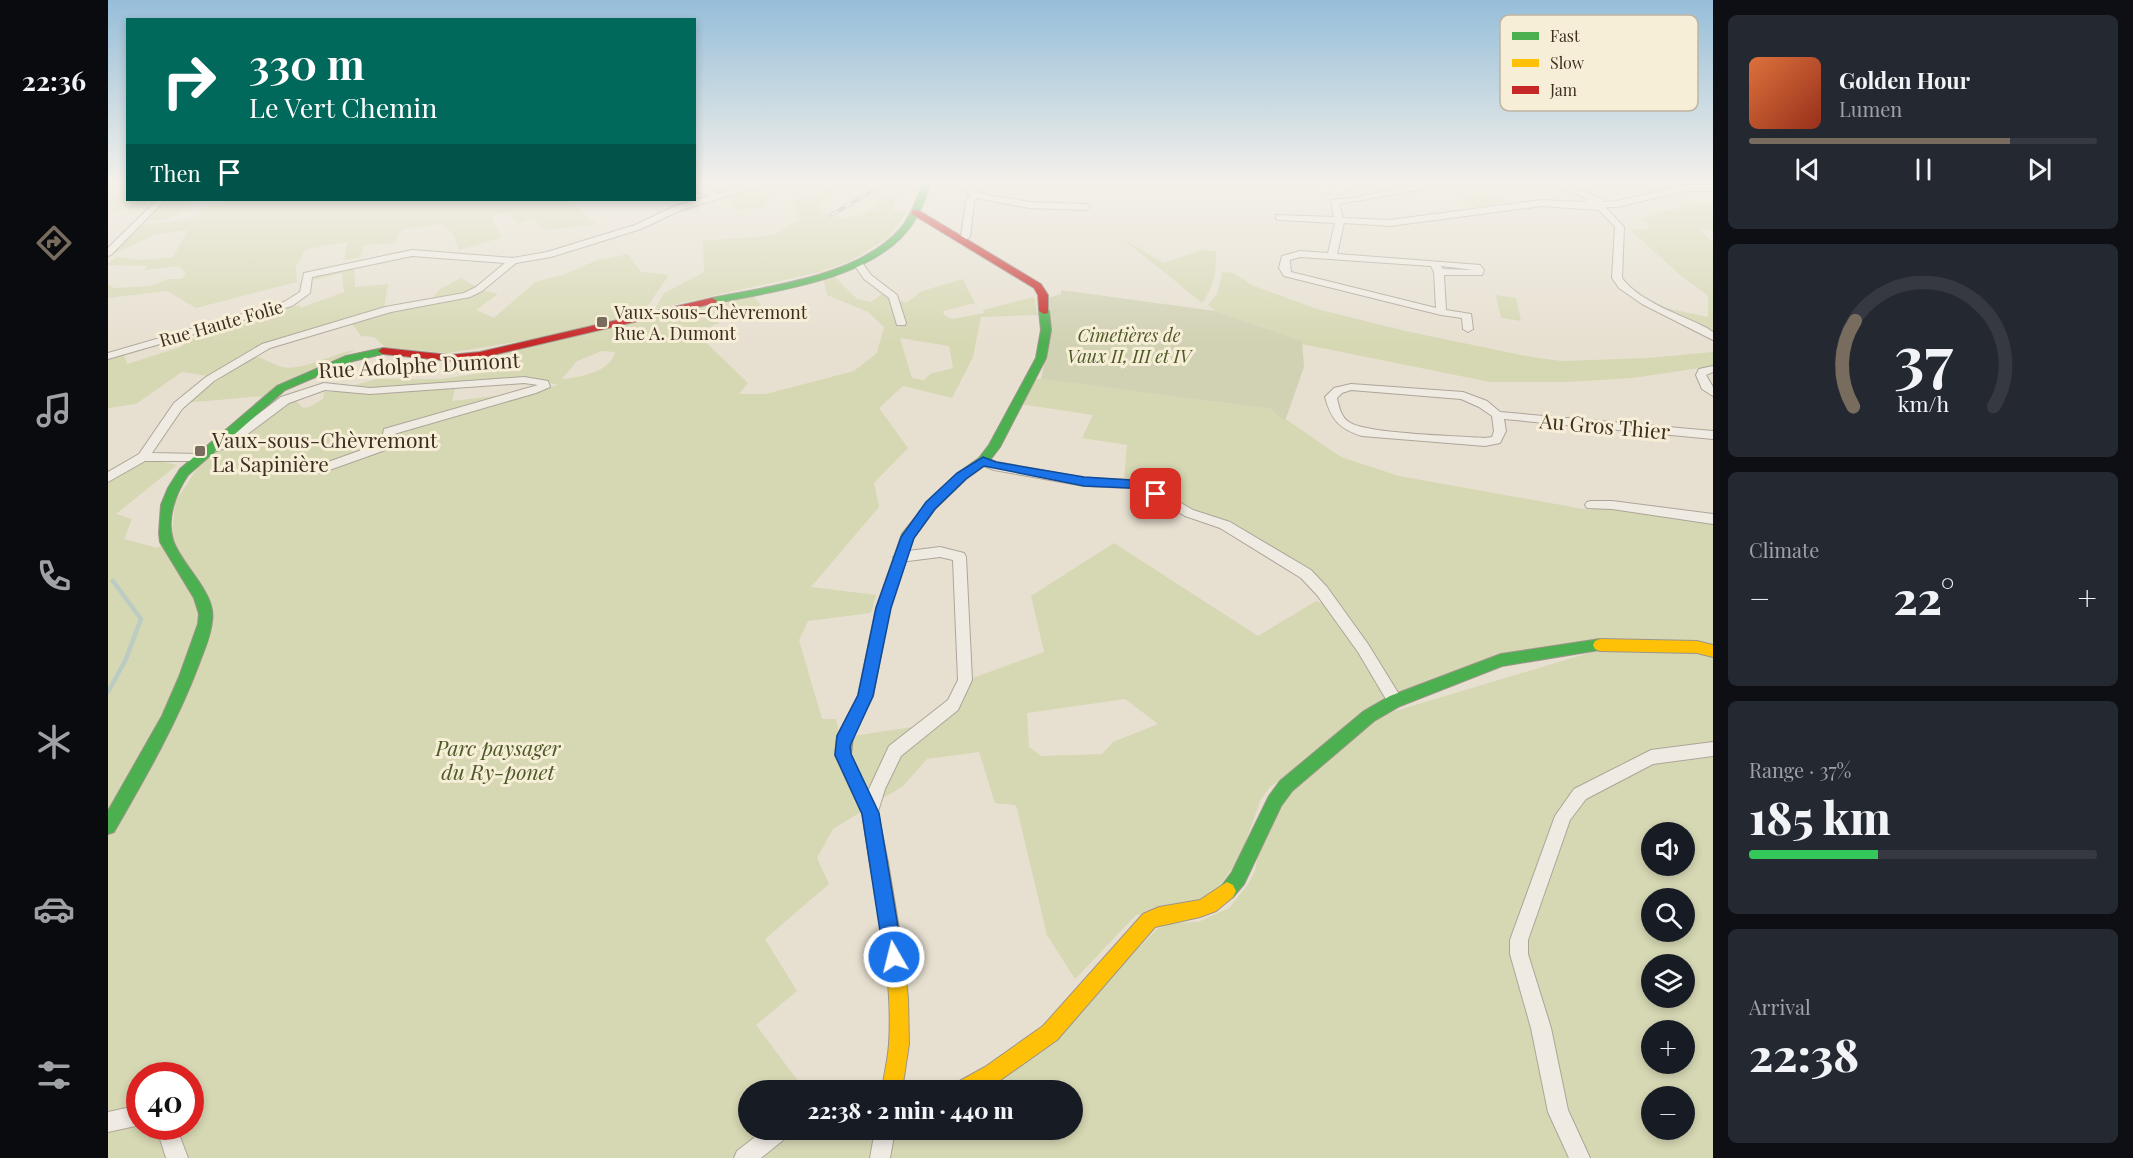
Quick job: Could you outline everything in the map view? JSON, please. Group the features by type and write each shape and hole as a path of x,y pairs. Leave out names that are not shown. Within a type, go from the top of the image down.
{"street":[{"path":"108,252 124,236"},
{"name":"Rue Haute Folie","path":"108,356 288,304 300,299 305,293 307,275 339,266 412,253 513,261 579,246 610,236"},
{"name":"Rue Adolphe Dumont","path":"108,826 156,746 184,687 203,631 206,613 201,599 167,542 165,534 165,515 173,486 204,454 281,388 297,379 366,353 387,351 450,358 480,355 816,278 858,263 897,236"},
{"path":"894,1080 899,1046 899,1003 892,940 870,813 843,755 842,746 865,696 884,608 900,557 915,524 962,476 983,461 994,447 1041,358 1046,330 1043,295 1038,286 957,236"},
{"path":"962,239 965,236"},
{"path":"1332,256 1337,236"},
{"path":"1620,236 1617,278 1619,284 1713,337"},
{"path":"1441,312 1437,267 1332,256 1289,255 1285,258 1284,268 1287,274 1297,278 1441,312 1467,316 1468,329"},
{"path":"108,478 142,457 185,399 210,379 266,346 389,309 467,295 479,289 513,261"},
{"path":"858,263 867,277 894,297 901,323"},
{"path":"1713,369 1703,371 1701,375 1706,387 1713,393"},
{"name":"Rue Adolphe Dumont","path":"204,454 229,442 285,400 301,392 324,386 370,391 524,380 544,383 544,387 532,391 388,432 387,445 321,469"},
{"name":"Au Gros Thier","path":"1497,415 1500,431 1496,440 1485,442 1362,432 1348,428 1336,418 1331,397 1338,390 1351,387 1463,396 1483,404 1497,415 1713,435"},
{"path":"142,457 204,454"},
{"path":"983,461 994,466 1084,482 1131,484 1156,494 1189,513 1225,525 1306,574 1322,591 1363,648 1395,701"},
{"path":"1591,505 1612,505 1713,519"},
{"path":"870,813 877,789 895,751 953,705 965,680 959,557 940,552 900,557"},
{"path":"981,1080 1050,1033 1149,920 1165,914 1190,913 1221,899 1238,878 1275,801 1286,786 1369,716 1395,701 1501,660 1607,644 1697,647 1713,651"},
{"path":"1580,1158 1558,1112 1541,1028 1519,954 1519,940 1563,816 1580,794 1651,757 1713,748"},
{"path":"108,1122 126,1118"},
{"path":"171,1140 177,1158"},
{"path":"744,1158 767,1140"},
{"path":"880,1158 883,1140"}],"green space":[{"path":"130,236 152,236 108,257"},
{"path":"185,236 398,236 394,243 364,245 360,258 344,260 348,242 306,249 296,266 297,282 196,308 167,291 108,298 108,283 113,288 152,286 168,279 182,279 186,273 179,266 144,270 148,266 108,265 117,257 142,260 173,257"},
{"path":"454,236 500,236 501,238 459,250"},
{"path":"762,236 890,236 851,261 820,272 655,309 664,293 704,272 703,241"},
{"path":"1637,236 1706,236 1713,243 1713,333 1666,308 1708,317 1708,296 1679,274"},
{"path":"1123,239 1164,263 1201,250 1216,251 1214,278 1202,303"},
{"path":"628,254 641,272 669,275 642,314 534,339 448,353 385,347 374,337 361,336 352,324 401,308 426,305 440,289 461,278 482,290 498,294 476,310 494,318 535,282 563,275 595,261"},
{"path":"354,266 355,287 388,284 384,307 266,343 209,376 182,372 136,404 108,408 108,357 123,352 127,364 181,347 185,341 178,338 300,305 300,308 344,292 342,273 313,280 314,276"},
{"path":"1222,272 1234,273 1252,285 1317,309 1410,332 1531,357 1562,361 1648,358 1713,352 1713,366 1633,378 1567,382 1490,382 1302,344 1302,341 1215,311 1208,305 1217,294"},
{"name":"Parc paysager du Ry-ponet","path":"833,275 857,299 871,302 883,293 906,303 922,291 963,279 975,303 943,311 944,315 952,319 984,313 983,310 1034,297 1038,315 981,317 973,357 952,398 903,386 879,408 908,448 874,483 879,507 811,587 876,595 871,613 808,621 799,640 822,719 836,719 840,738 919,726 954,705 970,679 1044,652 1031,596 1114,543 1258,636 1316,601 1322,603 1368,661 1387,698 1311,759 1270,787 1261,799 1240,857 1220,886 1194,905 1136,915 1075,979 1047,935 1016,805 995,803 979,752 927,759 903,786 833,829 817,858 829,884 765,939 797,991 756,1025 797,1080 738,1080 738,1140 1083,1140 1083,1080 998,1080 1055,1036 1157,929 1173,923 1198,922 1229,908 1247,886 1255,871 1263,829 1287,792 1382,715 1592,652 1501,657 1405,692 1395,690 1308,569 1227,523 1189,508 1141,482 1124,481 1127,445 1082,438 1093,415 1020,404 1031,379 1041,379 1271,409 1341,457 1399,476 1589,510 1601,508 1713,522 1713,1158 108,1158 108,477 146,458 177,465 116,514 132,519 124,539 158,548 172,534 175,502 200,464 256,411 294,399 303,408 309,407 323,399 324,392 332,392 376,379 441,379 482,373 487,356 751,294 761,305 696,333 748,383 739,394 766,394 854,371 877,353 884,327 868,312 827,295 823,278","holes":["900,338 949,346 953,368 930,374 924,380 912,378","602,351 615,352 613,359 601,369 585,375 562,379 577,361","526,377 558,385 537,391 452,401 455,389 440,384","1125,699 1158,724 1113,742 1102,754 1041,756 1029,747 1027,713"]},
{"name":"Cimetières de Vaux II, III et IV","path":"1061,290 1215,311 1302,341 1304,367 1285,421 1271,409 1041,379 1051,331 1048,298 1061,294"},
{"path":"1496,295 1516,298 1521,321 1501,318"},
{"path":"356,350 278,384 264,396 183,403 255,356 290,368"}],"waterway":[{"path":"108,692 126,659 141,619 113,581"}],"traffic: fast":[{"path":"712,301 787,285 840,270 864,260 886,247 898,236"},
{"path":"879,863 870,813 843,755 845,736 865,696 883,608 907,537 931,506 962,476 983,461 994,447 1041,358 1046,330 1044,311"},
{"path":"108,826 167,721 187,677 205,624 205,606 167,542 165,533 170,496 179,480 184,472 281,388 350,358 383,351"},
{"path":"1227,891 1238,878 1275,801 1286,786 1369,716 1395,701 1501,660 1600,645"}],"traffic: slow":[{"path":"1600,645 1697,647 1712,651"},
{"path":"879,863 899,998 899,1044 894,1080"},
{"path":"981,1080 1050,1033 1149,920 1210,905 1227,891"}],"traffic: jam":[{"path":"955,236 1038,286 1043,295 1044,311"},
{"path":"383,351 450,358 480,355 712,301"}],"place":[{"name":"Vaux-sous-Chèvremont Rue A. Dumont","path":"602,322"},
{"name":"Vaux-sous-Chèvremont La Sapinière","path":"200,451"}],"route":[{"path":"894,957 870,813 843,755 842,746 865,696 884,608 900,557 915,524 962,476 983,461 994,466 1084,482 1131,484 1156,494"}]}
